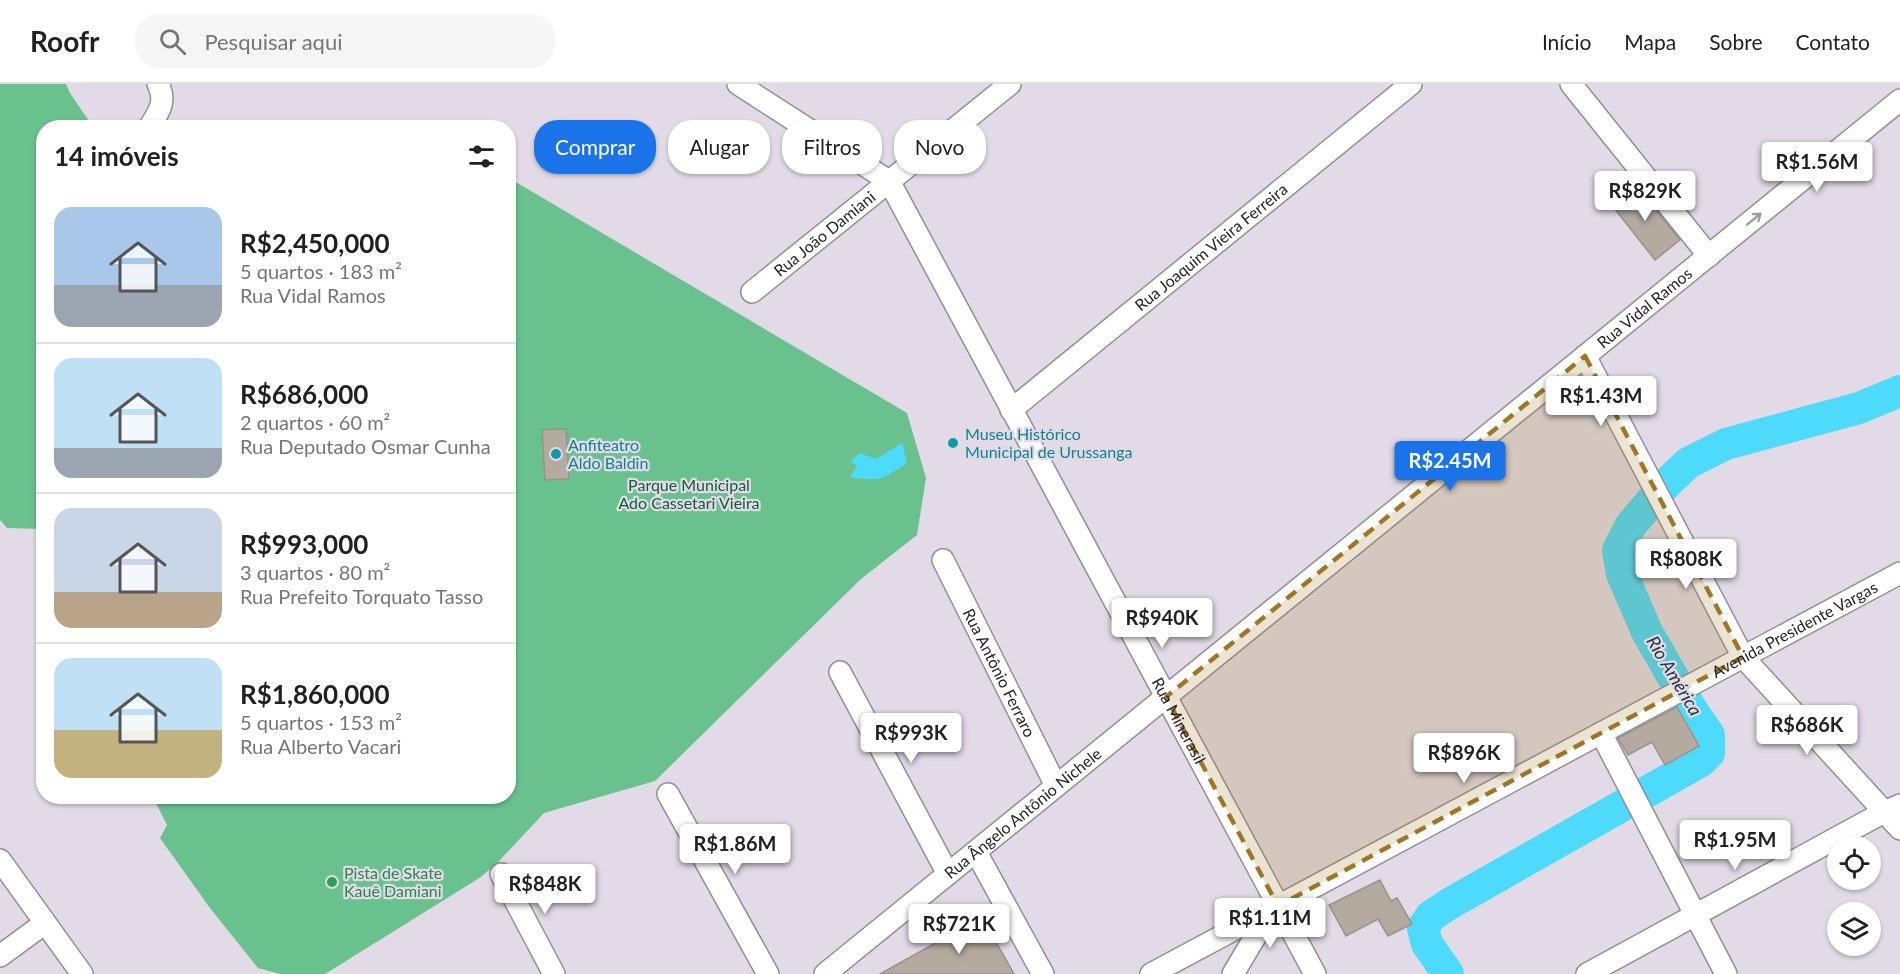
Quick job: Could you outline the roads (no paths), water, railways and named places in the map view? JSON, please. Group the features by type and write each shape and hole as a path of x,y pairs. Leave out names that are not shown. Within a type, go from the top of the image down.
{"street":[{"path":"154,120 163,101 158,84"},
{"path":"738,84 889,181"},
{"name":"Rua João Damiani","path":"752,292 1010,84"},
{"name":"Rua Joaquim Vieira Ferreira","path":"1011,410 1411,84"},
{"path":"1571,84 1709,256"},
{"name":"Rua Vidal Ramos","path":"1166,697 1900,100"},
{"name":"Rua Minerasil","path":"889,181 1315,974"},
{"path":"1585,356 1743,657 1892,808 1900,829"},
{"name":"Rua Antônio Ferraro","path":"943,560 1056,786"},
{"name":"Avenida Presidente Vargas","path":"1151,974 1900,573"},
{"path":"840,672 948,874"},
{"name":"Rua Ângelo Antônio Nichele","path":"825,974 1166,697"},
{"path":"1601,733 1726,974"},
{"path":"668,794 768,974"},
{"path":"1587,974 1892,808"},
{"path":"976,852 1043,974"},
{"path":"0,860 82,974"},
{"path":"501,874 554,974"},
{"path":"1233,974 1255,937 1278,906"},
{"path":"0,956 45,923"}],"water":[{"path":"902,443 907,463 898,469 875,479 850,477 857,466 850,461 860,453 876,459"}],"waterway":[{"name":"Rio América","path":"1448,974 1427,944 1423,928 1431,916 1701,761 1709,753 1709,735 1693,712 1647,632 1622,574 1618,550 1631,525 1666,484 1688,463 1726,444 1859,408 1900,391"}],"place":[{"name":"Museu Histórico Municipal de Urussanga","path":"953,443"},
{"name":"Anfiteatro Aldo Baldin","path":"556,454"},
{"name":"Pista de Skate Kauê Damiani","path":"332,882"}],"park label":[{"name":"Parque Municipal Ado Cassetari Vieira","path":"689,494"}]}
